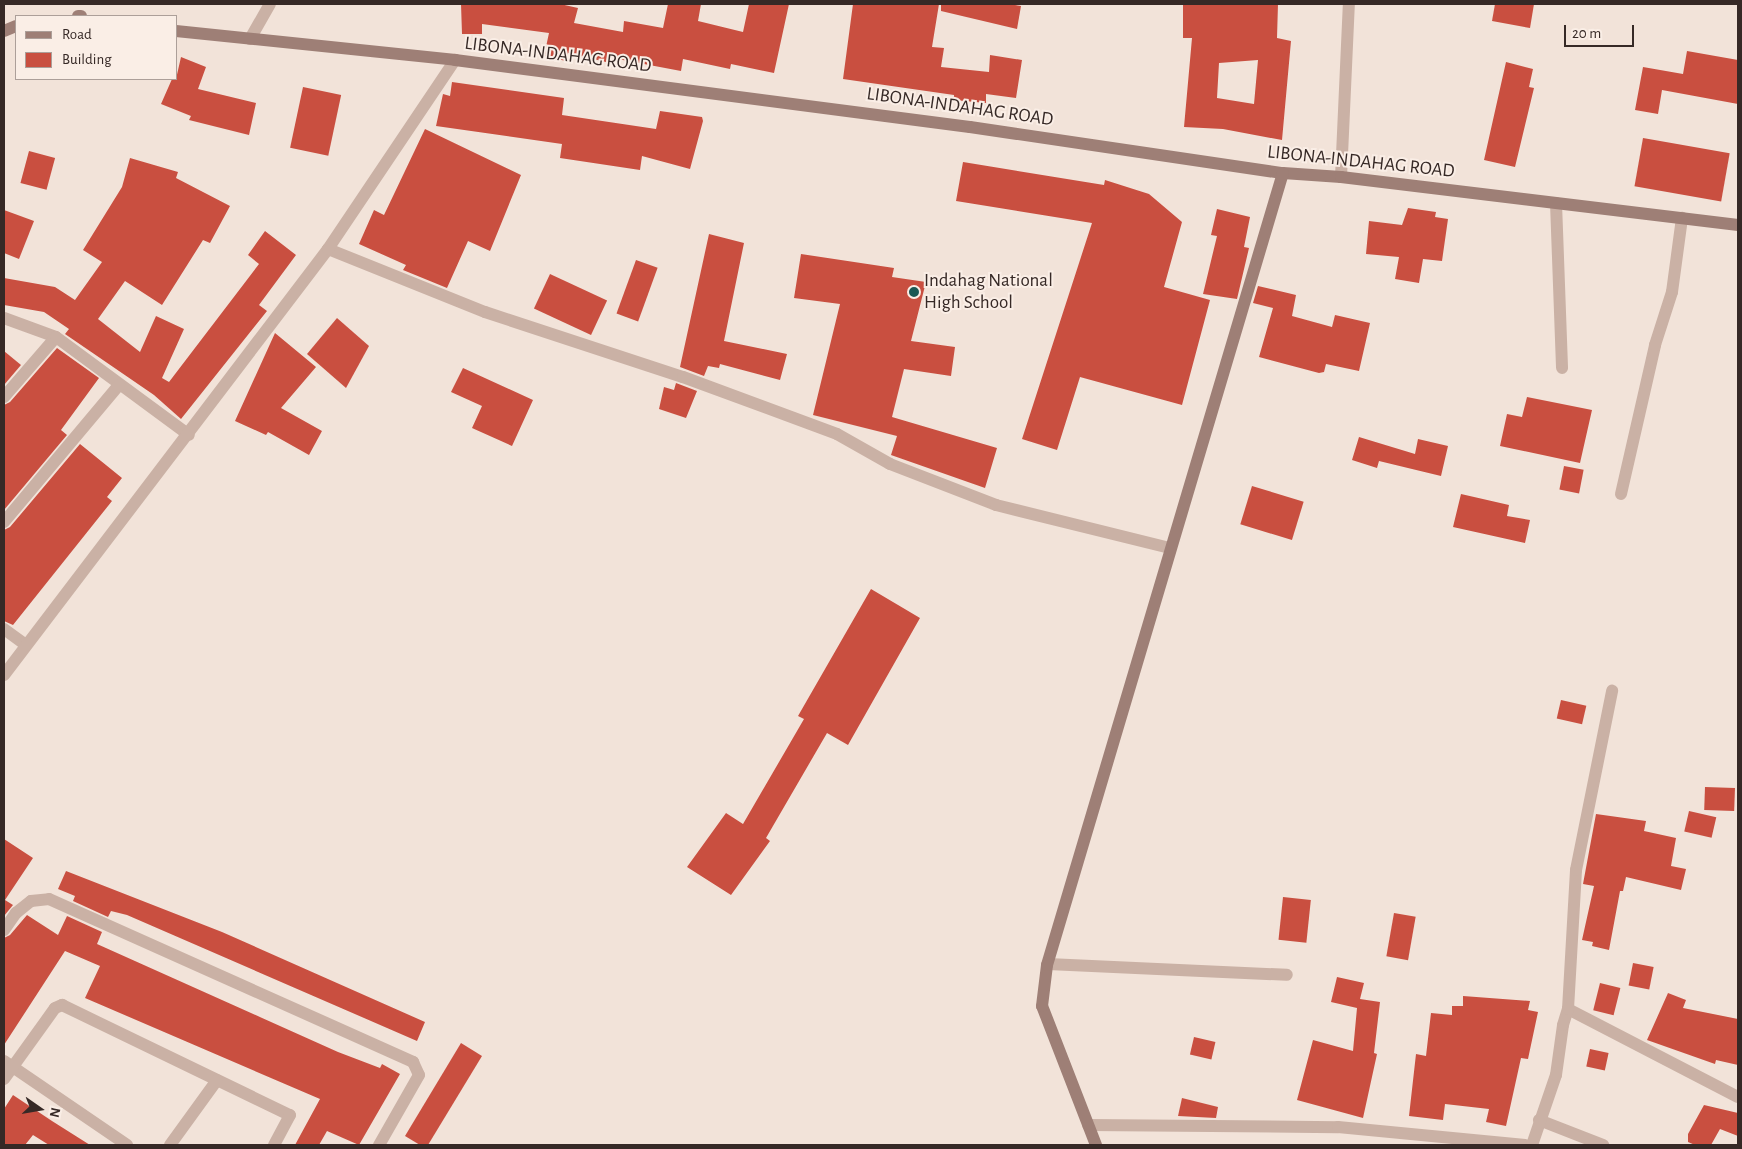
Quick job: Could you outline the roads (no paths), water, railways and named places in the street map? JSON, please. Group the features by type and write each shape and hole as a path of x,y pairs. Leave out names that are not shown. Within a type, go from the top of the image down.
{"main road":[{"name":"LIBONA-INDAHAG ROAD","path":"178,31 455,60 970,127 1282,173 1340,177 1738,225"},
{"path":"1096,1145 1042,1006 1048,964 1170,548 1206,440 1282,173"}],"street":[{"path":"250,39 270,4"},
{"path":"1340,177 1349,4"},
{"path":"4,674 25,644 189,435 328,249 455,60"},
{"path":"1556,203 1562,368"},
{"path":"1621,494 1655,345 1672,292 1682,218"},
{"path":"328,249 485,312 683,377 837,434 890,464 996,505 1170,548"},
{"path":"4,318 56,337 189,435"},
{"path":"4,397 56,337"},
{"path":"4,522 119,385"},
{"path":"4,628 25,644"},
{"path":"1532,1145 1556,1075 1563,1026 1568,1010 1576,870 1612,691"},
{"path":"4,930 16,913 31,901 49,899 413,1062 420,1075 379,1145"},
{"path":"1048,964 1287,974"},
{"path":"4,1079 8,1064 55,1008 62,1005 290,1115 274,1145"},
{"path":"1568,1010 1738,1098"},
{"path":"8,1064 127,1145"},
{"path":"170,1145 217,1080"},
{"path":"1539,1120 1603,1145"},
{"path":"1088,1124 1338,1127 1525,1145"}],"place":[{"name":"Indahag National High School","path":"914,292"}]}
